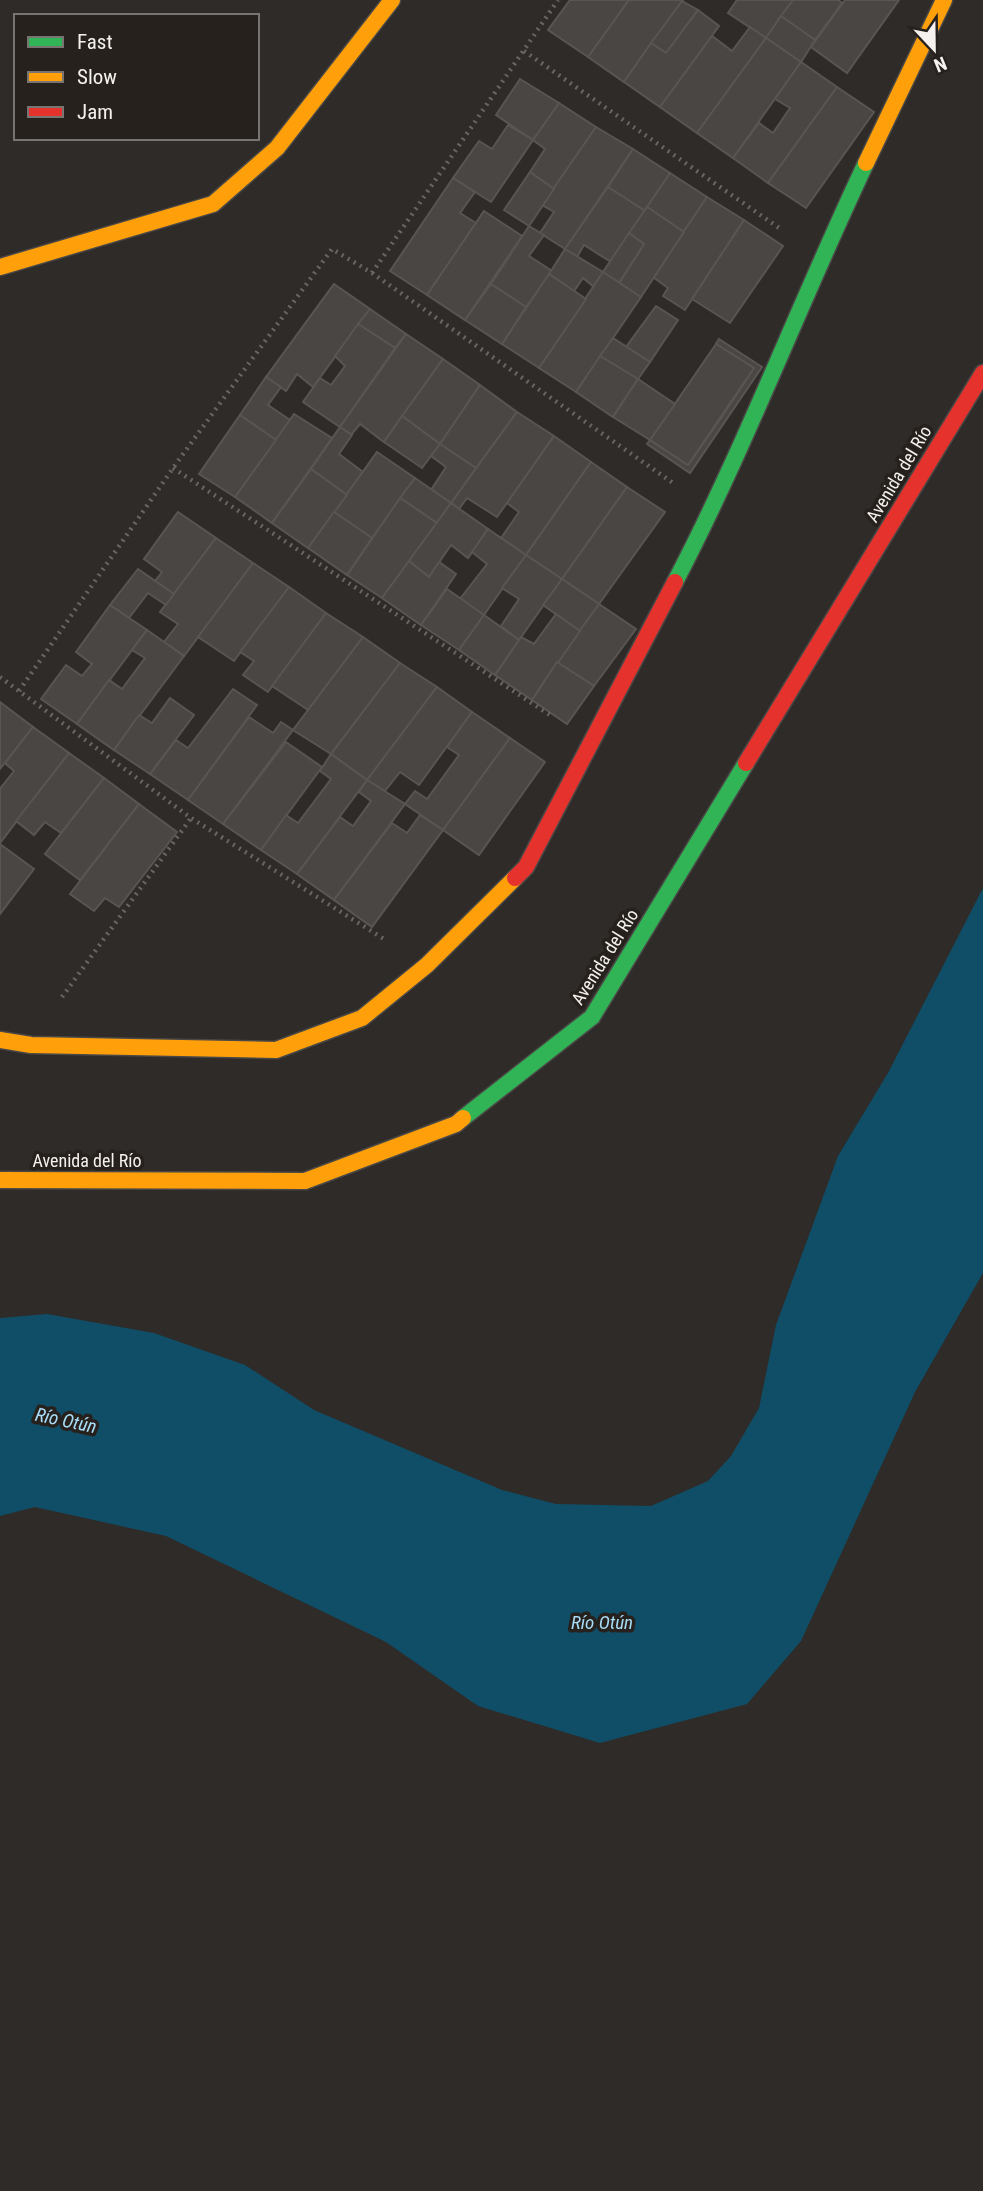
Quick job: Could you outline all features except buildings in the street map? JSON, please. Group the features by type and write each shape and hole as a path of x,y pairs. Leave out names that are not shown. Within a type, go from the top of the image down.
{"street":[{"path":"0,267 213,204 277,148 392,0"},
{"path":"0,1040 31,1045 276,1050 362,1018 427,965 526,867 713,510 821,257 944,0"},
{"name":"Avenida del Río","path":"0,1180 305,1181 456,1124 592,1017 983,373"}],"path":[{"path":"372,273 558,0"},
{"path":"524,51 821,257"},
{"path":"19,691 173,468 332,249 372,273 713,510"},
{"path":"173,468 593,743"},
{"path":"0,677 191,818 427,965"},
{"path":"57,1003 191,818"}],"water":[{"name":"Río Otún","path":"983,888 983,1273 915,1392 801,1641 747,1704 600,1743 478,1706 386,1642 166,1536 35,1507 0,1516 0,1318 47,1314 154,1333 245,1365 314,1410 502,1490 556,1504 651,1506 708,1481 731,1456 759,1408 776,1325 838,1156 888,1073"}],"traffic: fast":[{"path":"675,582 726,479 866,163"},
{"path":"463,1118 592,1017 746,763"}],"traffic: slow":[{"path":"0,267 213,204 277,148 392,0"},
{"path":"866,163 944,0"},
{"path":"0,1040 31,1045 276,1050 362,1018 427,965 515,878"},
{"path":"0,1180 305,1181 456,1124 463,1118"}],"traffic: jam":[{"path":"746,763 983,373"},
{"path":"515,878 526,867 675,582"}]}
